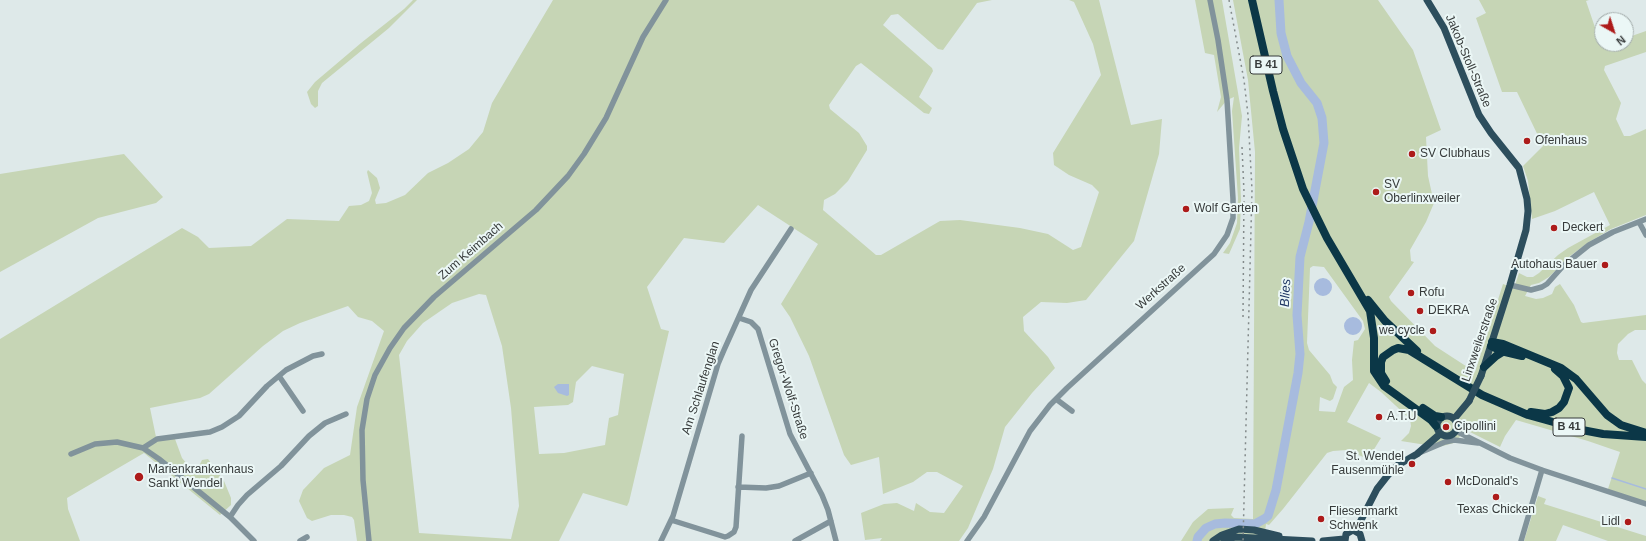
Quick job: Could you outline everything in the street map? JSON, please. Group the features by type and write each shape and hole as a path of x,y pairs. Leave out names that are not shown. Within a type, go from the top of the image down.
{"highway":[{"name":"B 41","path":"1252,0 1273,91 1304,189 1316,216 1348,274 1360,290 1400,335 1416,351 1452,378 1496,402 1528,415 1576,429 1602,434 1646,437"},
{"path":"1348,274 1365,302 1372,318 1374,338 1373,365 1377,377 1384,386 1431,420 1438,430"},
{"path":"1492,344 1504,351 1522,355 1556,369 1567,382 1569,388 1568,396 1559,408 1545,414 1523,410 1496,402"},
{"path":"1492,344 1503,344 1561,368 1576,379 1606,415 1621,425 1646,433"},
{"path":"1441,417 1435,416 1388,384 1381,373 1381,362 1383,357 1393,350 1398,348 1409,350 1452,378"},
{"path":"1484,367 1504,351"}],"main road":[{"name":"Jakob-Stoll-Straße","path":"1427,0 1444,28 1479,115 1491,133 1516,163 1521,173 1527,199 1527,221 1526,230 1510,285"},
{"name":"Linxweilerstraße","path":"1454,419 1469,401 1481,376 1510,285"},
{"path":"1323,541 1344,540 1348,532 1356,530 1377,489 1388,475 1398,466 1417,454 1438,430 1438,420 1441,417 1448,416 1454,419 1457,426 1456,430 1449,436 1438,430"},
{"path":"1213,541 1222,535 1240,529 1269,533 1289,539"},
{"path":"1356,530 1362,536 1362,541"},
{"path":"1224,541 1234,537 1312,541"}],"street":[{"name":"Zum Keimbach","path":"369,541 363,480 362,430 367,399 375,375 390,348 404,328 434,297 552,194 584,154 606,118 643,37 666,0"},
{"name":"Werkstraße","path":"967,541 984,517 1030,431 1056,399 1214,254 1227,235 1233,218 1233,199 1227,100 1210,0"},
{"path":"1510,285 1531,290 1542,287 1547,284 1564,265 1589,245 1613,232 1646,219"},
{"path":"1639,222 1646,235"},
{"name":"Am Schlaufenglan","path":"661,541 671,520 718,364 751,290 791,229"},
{"name":"Gregor-Wolf-Straße","path":"739,318 750,322 758,330 790,434 822,495 836,541"},
{"path":"143,448 158,439 210,432 222,427 239,416 279,376 297,364 313,356 322,354"},
{"path":"279,376 303,411"},
{"path":"1056,399 1072,411"},
{"path":"230,517 247,495 302,447 309,436 325,423 346,414"},
{"path":"1456,430 1478,443 1510,458 1646,504"},
{"path":"671,520 725,537 734,532 736,527 742,436"},
{"path":"1417,454 1445,442 1454,440 1478,443"},
{"path":"71,454 95,444 117,442 143,448 160,459 230,517 254,541"},
{"path":"1521,541 1542,470"},
{"path":"738,487 766,488 779,486 811,473"},
{"path":"795,541 831,521"},
{"path":"300,541 307,537"}],"green space":[{"path":"413,0 417,0 389,28 322,83 318,91 318,106 315,108 311,104 307,92 315,82"},
{"path":"553,0 992,0 977,3 943,50 938,49 898,14 891,15 883,25 932,68 933,71 919,97 932,108 929,114 924,113 861,63 856,66 829,105 830,109 859,133 867,146 867,150 848,181 835,194 824,200 823,210 876,255 881,255 940,221 960,220 1020,228 1048,234 1073,250 1081,247 1099,192 1092,185 1069,175 1054,165 1053,153 1101,75 1093,44 1074,2 1069,0 1099,0 1131,125 1162,119 1159,154 1134,241 1086,300 1067,303 1041,302 1023,317 1024,331 1048,357 1055,368 1032,393 1005,427 993,469 968,528 959,541 880,541 882,538 865,540 861,513 884,504 897,503 914,511 916,503 930,512 944,513 963,486 937,472 927,472 913,482 883,494 879,457 851,465 844,455 809,356 790,317 781,304 818,244 758,205 724,243 684,238 647,287 661,329 669,331 629,502 627,506 583,493 559,541 357,541 354,520 352,517 344,515 331,515 312,521 307,518 299,501 303,490 324,468 350,455 357,407 384,331 372,321 358,317 348,306 300,323 283,331 263,346 209,394 200,398 150,408 156,437 175,439 182,458 188,465 194,466 200,464 202,460 208,459 224,481 231,498 231,505 220,515 144,453 67,498 68,509 80,541 0,541 0,339 182,228 198,237 209,248 251,246 287,219 339,221 349,206 361,205 369,201 372,193 367,172 368,170 377,178 380,188 375,200 376,204 386,203 405,195 428,173 448,163 469,149 483,132 492,103","holes":["479,294 486,295 502,346 511,408 519,506 511,539 419,533 399,355 407,341 423,323 452,303","592,366 624,374 618,415 609,418 605,445 564,453 539,454 534,407 568,405 573,402 576,382"]},
{"path":"1195,0 1222,0 1242,116 1239,148 1241,200 1240,229 1229,254 1223,253 1230,243 1237,223 1238,198 1232,111 1234,97 1227,100 1217,112 1221,97 1214,55 1205,53"},
{"path":"1233,0 1378,0 1413,50 1441,130 1426,137 1428,176 1434,203 1426,222 1410,250 1411,261 1414,262 1389,297 1391,301 1435,346 1475,372 1503,284 1514,288 1519,273 1527,277 1533,277 1568,248 1610,225 1594,192 1555,211 1532,219 1528,181 1523,166 1543,146 1517,92 1502,92 1476,18 1486,13 1479,0 1589,0 1586,1 1594,24 1594,52 1634,52 1634,35 1646,31 1646,52 1605,66 1604,70 1621,103 1616,119 1624,136 1630,136 1646,129 1646,215 1611,229 1589,242 1570,256 1549,277 1539,283 1531,285 1525,296 1536,299 1543,298 1552,294 1555,287 1560,284 1574,305 1581,322 1583,323 1646,315 1646,330 1635,330 1628,334 1618,344 1617,353 1619,360 1632,360 1642,380 1646,384 1646,504 1607,492 1620,452 1516,420 1505,436 1500,447 1466,430 1454,443 1439,447 1401,441 1409,433 1411,426 1410,419 1369,383 1347,422 1381,438 1368,459 1347,450 1327,453 1283,509 1269,525 1266,524 1264,541 1181,541 1193,522 1208,509 1234,508 1231,515 1234,518 1253,519 1255,152 1248,80","holes":["1313,266 1324,267 1363,321 1365,329 1358,340 1354,341 1352,360 1353,380 1344,387 1335,412 1319,411 1320,397 1330,401 1333,399 1337,387 1333,383 1330,375 1309,350 1307,343 1310,268"]},
{"path":"124,154 163,197 156,203 98,218 0,272 0,174"},
{"path":"1538,496 1546,499 1544,504 1646,536 1646,541 1608,541 1563,525 1556,541 1524,541"}],"water":[{"path":"1323,278 1329,281 1332,287 1329,293 1323,296 1317,293 1314,287 1317,281"},
{"path":"1353,317 1359,320 1362,326 1359,332 1353,335 1347,332 1344,326 1347,320"},
{"path":"558,384 569,384 569,395 567,396 558,393 554,387"}],"waterway":[{"name":"Blies","path":"1197,541 1198,537 1206,528 1215,524 1255,524 1268,516 1276,490 1298,373 1300,354 1297,315 1300,257 1309,222 1324,143 1322,118 1317,103 1301,83 1287,56 1281,33 1279,0"},
{"path":"1612,478 1646,489"}],"railway":[{"path":"1229,0 1244,80 1248,115 1252,190 1243,541"},
{"path":"1242,147 1244,192 1243,317"}],"place":[{"name":"Ofenhaus","path":"1527,141"},
{"name":"SV Clubhaus","path":"1412,154"},
{"name":"SV Oberlinxweiler","path":"1376,192"},
{"name":"Wolf Garten","path":"1186,209"},
{"name":"Deckert","path":"1554,228"},
{"name":"Autohaus Bauer","path":"1605,265"},
{"name":"Rofu","path":"1411,293"},
{"name":"DEKRA","path":"1420,311"},
{"name":"we cycle","path":"1433,331"},
{"name":"A.T.U","path":"1379,417"},
{"name":"Cipollini","path":"1446,427"},
{"name":"St. Wendel Fausenmühle","path":"1412,464"},
{"name":"Marienkrankenhaus Sankt Wendel","path":"139,477"},
{"name":"McDonald's","path":"1448,482"},
{"name":"Texas Chicken","path":"1496,497"},
{"name":"Fliesenmarkt Schwenk","path":"1321,519"},
{"name":"Lidl","path":"1628,522"}]}
